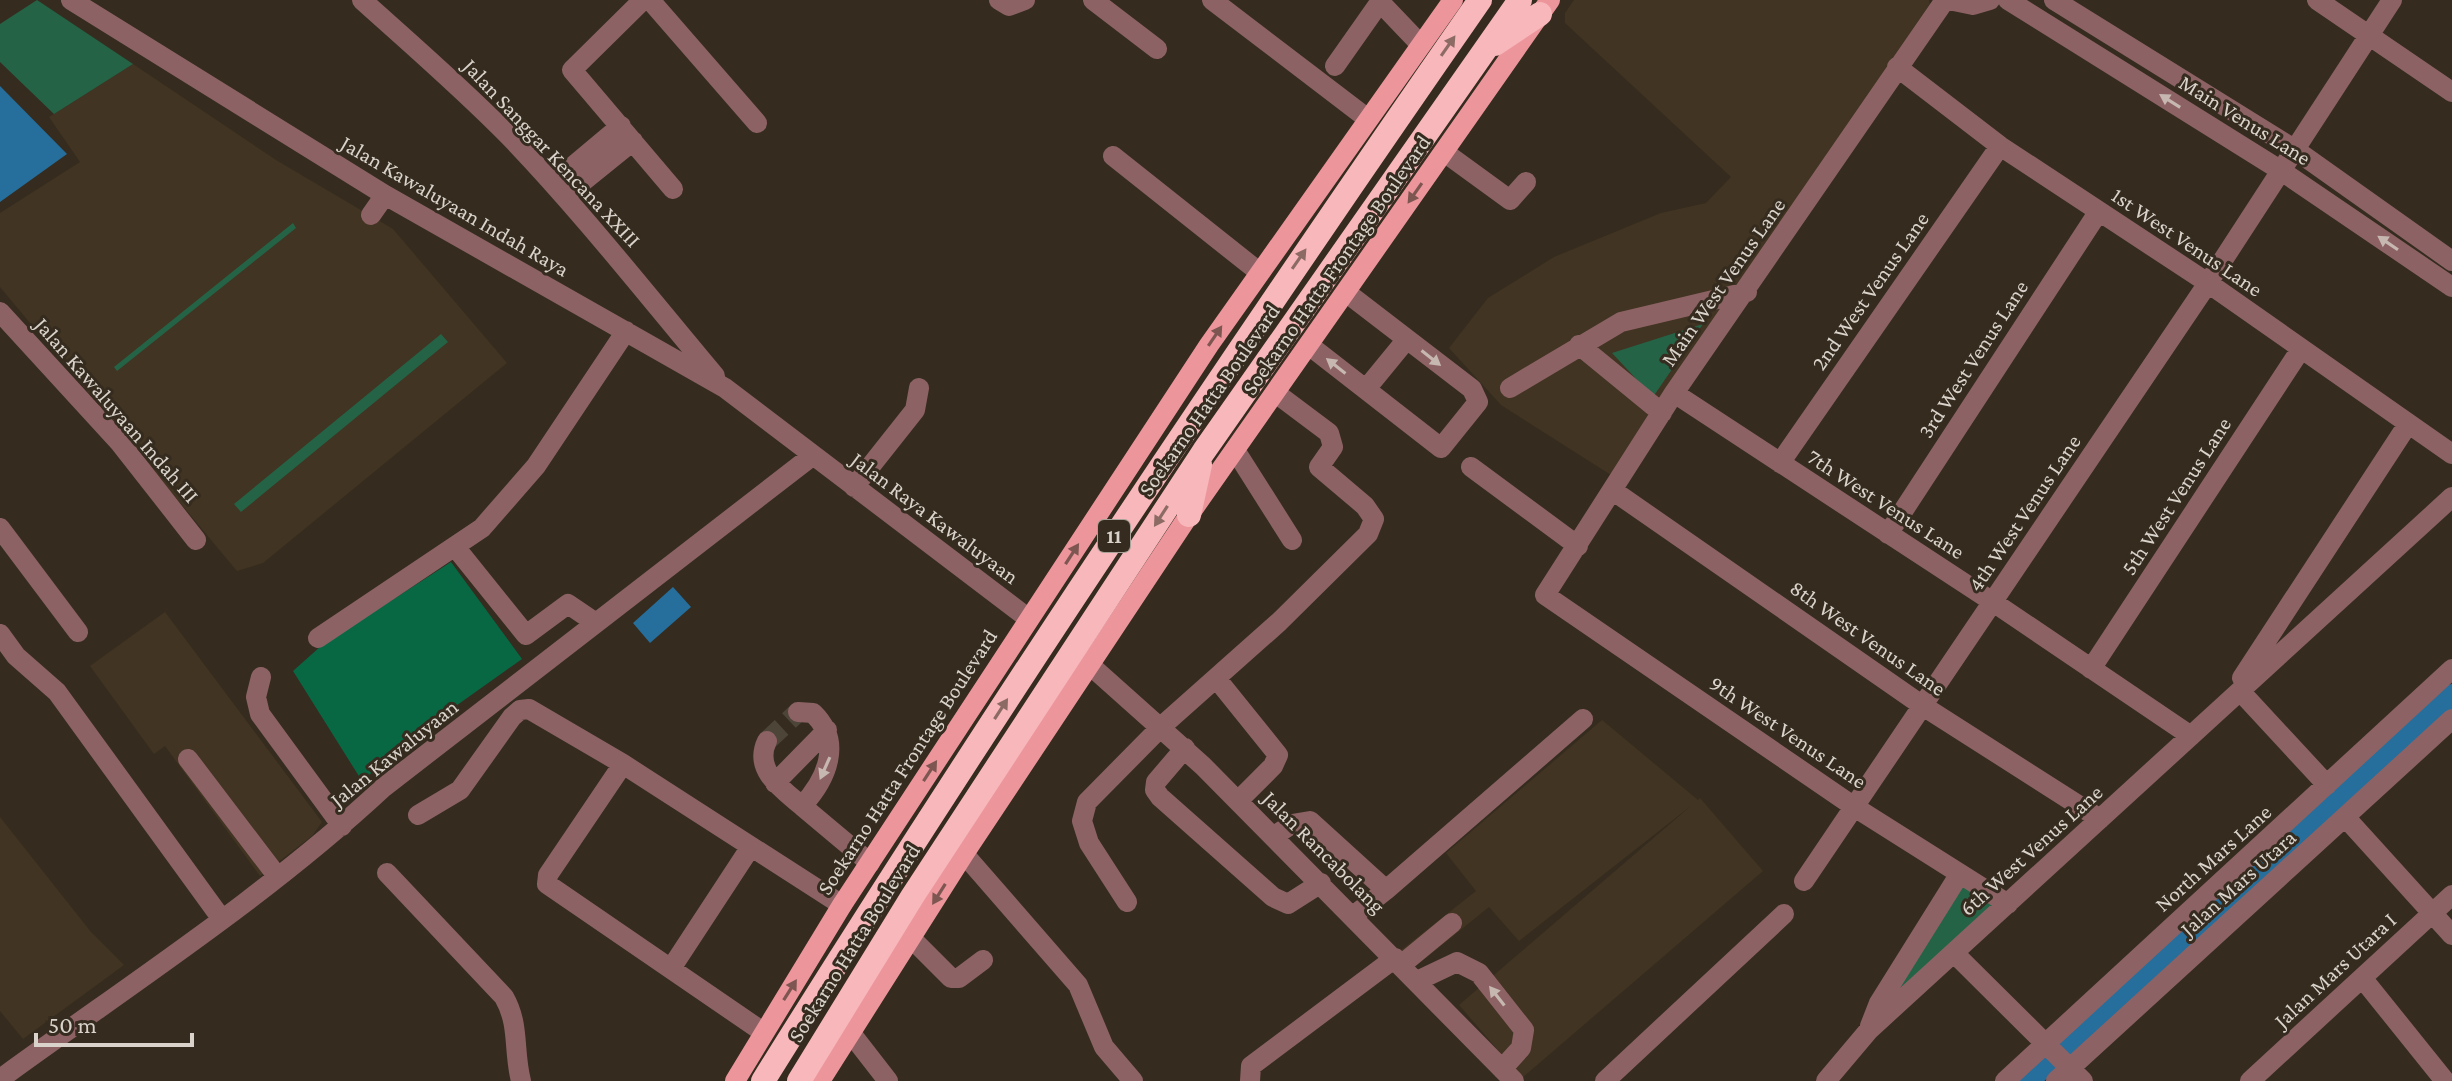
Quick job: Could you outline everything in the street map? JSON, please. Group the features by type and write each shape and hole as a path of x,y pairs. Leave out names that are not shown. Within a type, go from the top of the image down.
{"highway":[{"name":"Soekarno Hatta Boulevard","path":"763,1081 892,873 1226,364 1480,0"},
{"name":"Soekarno Hatta Boulevard","path":"799,1081 912,897 1204,451 1520,0"},
{"path":"1484,51 1545,7"},
{"path":"1189,515 1204,451"}],"main road":[{"name":"Soekarno Hatta Frontage Boulevard","path":"735,1081 842,905 1259,272 1453,0"},
{"name":"Soekarno Hatta Frontage Boulevard","path":"820,1081 964,854 1189,515 1277,394 1545,7"}],"street":[{"name":"Jalan Kawaluyaan Indah Raya","path":"71,0 385,195 725,388 812,456"},
{"name":"Jalan Sanggar Kencana XXIII","path":"362,0 446,73 559,189 725,388"},
{"path":"643,0 572,67 573,73 673,189"},
{"path":"650,0 757,123"},
{"path":"999,0 1009,6 1025,0"},
{"path":"1093,0 1157,49"},
{"path":"1212,0 1368,119"},
{"path":"1947,0 1973,5 1990,0"},
{"name":"Main West Venus Lane","path":"1545,595 1674,393 1747,292 1897,67 1947,0"},
{"name":"Main Venus Lane","path":"2008,0 2280,170 2452,287"},
{"name":"Main Venus Lane","path":"2054,0 2294,149 2452,261"},
{"path":"2317,0 2452,92"},
{"name":"4th West Venus Lane","path":"1804,881 2208,283 2392,0"},
{"path":"1335,66 1379,1 1421,45"},
{"name":"1st West Venus Lane","path":"1897,67 2000,146 2208,283 2452,454"},
{"path":"559,189 627,134"},
{"name":"2nd West Venus Lane","path":"1780,463 2000,146"},
{"path":"1444,152 1510,200 1526,182"},
{"path":"1113,156 1259,272"},
{"path":"371,215 385,195"},
{"name":"3rd West Venus Lane","path":"1888,534 2099,211"},
{"path":"1510,388 1621,322 1747,292"},
{"path":"1310,346 1437,446 1445,447 1478,402 1477,395 1347,293"},
{"name":"Jalan Kawaluyaan Indah III","path":"0,312 120,443 196,540"},
{"path":"318,638 482,528 536,466 626,331"},
{"path":"1366,389 1407,339"},
{"path":"1579,345 1662,413"},
{"name":"5th West Venus Lane","path":"2091,669 2301,349"},
{"path":"854,487 915,410 919,388"},
{"name":"7th West Venus Lane","path":"1674,393 2191,736"},
{"path":"1127,902 1089,843 1082,821 1087,802 1162,726 1368,534 1374,519 1365,506 1319,467 1333,447 1329,433 1277,394"},
{"name":"6th West Venus Lane","path":"2233,698 2408,424"},
{"path":"1235,450 1292,540"},
{"name":"Jalan Raya Kawaluyaan","path":"812,456 1029,619"},
{"name":"Jalan Kawaluyaan","path":"0,1079 277,876 342,826 384,787 812,456"},
{"path":"1471,467 1578,546"},
{"name":"8th West Venus Lane","path":"1612,490 1923,706 2100,819"},
{"name":"6th West Venus Lane","path":"1826,1081 1869,1030 2452,497"},
{"path":"0,528 78,632"},
{"path":"456,548 526,635 568,604 596,623"},
{"name":"9th West Venus Lane","path":"1545,595 1856,808 2008,904"},
{"path":"0,634 16,656 57,692 221,918"},
{"name":"Jalan Rancabolang","path":"1091,666 1162,726 1239,800 1508,1075"},
{"name":"North Mars Lane","path":"2005,1081 2048,1046 2452,669"},
{"path":"261,677 256,697 260,714 342,826"},
{"path":"1216,678 1278,755 1273,766 1239,800"},
{"path":"2233,698 2327,785"},
{"path":"418,815 460,790 520,710 529,709 623,764 842,905"},
{"path":"798,712 813,713 827,730 831,753 817,785 802,806"},
{"path":"1353,916 1583,719"},
{"name":"Jalan Mars Utara","path":"2069,1074 2452,719"},
{"path":"775,783 827,730"},
{"path":"767,741 761,753 764,766 775,783 870,863"},
{"path":"1185,748 1156,782 1155,790 1160,797 1273,897 1288,904 1321,883"},
{"path":"188,759 277,876"},
{"path":"623,764 546,880 547,884 763,1032"},
{"path":"2346,818 2452,935"},
{"path":"1274,836 1292,824 1310,821 1386,890"},
{"path":"672,967 750,848"},
{"path":"964,854 1078,985 1104,1047 1133,1081"},
{"path":"387,873 504,997 516,1018 516,1054 521,1081"},
{"name":"6th West Venus Lane","path":"1869,1030 1879,1003 1959,875"},
{"name":"Jalan Mars Utara I","path":"2250,1081 2452,895"},
{"path":"1605,1081 1784,914"},
{"path":"1250,1081 1251,1066 1452,923"},
{"path":"911,938 951,978 959,978 983,960"},
{"path":"1954,953 2048,1046 2069,1074"},
{"path":"1417,981 1457,962 1479,973 1524,1030 1521,1048 1508,1075"},
{"path":"2363,979 2445,1081"},
{"path":"850,1032 888,1081"}],"shaded area":[{"path":"1574,0 1929,0 1930,4 1611,475 1501,405 1449,348 1488,298 1554,257 1661,213 1706,203 1731,177 1565,23 1565,13"},
{"path":"133,64 276,160 393,229 507,363 263,563 237,571 0,287 0,213 80,162 49,117"},
{"path":"165,612 322,822 312,836 260,876 165,746 154,754 90,666"},
{"path":"1602,720 1698,800 1700,798 1763,871 1522,1078 1459,1005 1692,805 1519,941 1489,907 1411,970 1396,954 1476,891 1446,853"},
{"path":"0,817 91,932 124,965 23,1039 0,1011"}],"green space":[{"path":"37,0 133,64 54,114 0,62 0,24"},
{"path":"293,223 296,228 117,371 114,367"},
{"path":"1703,324 1653,397 1612,353"},
{"path":"441,334 448,342 241,512 234,504"},
{"path":"451,562 522,659 415,735 362,781 293,671 321,646"},
{"path":"1960,880 2000,906 1883,1007"}],"water":[{"path":"0,86 67,154 0,202"},
{"path":"673,587 691,607 650,643 633,623"}],"waterway":[{"path":"2028,1081 2452,695"}],"tunnel":[{"path":"767,741 798,712"}]}
